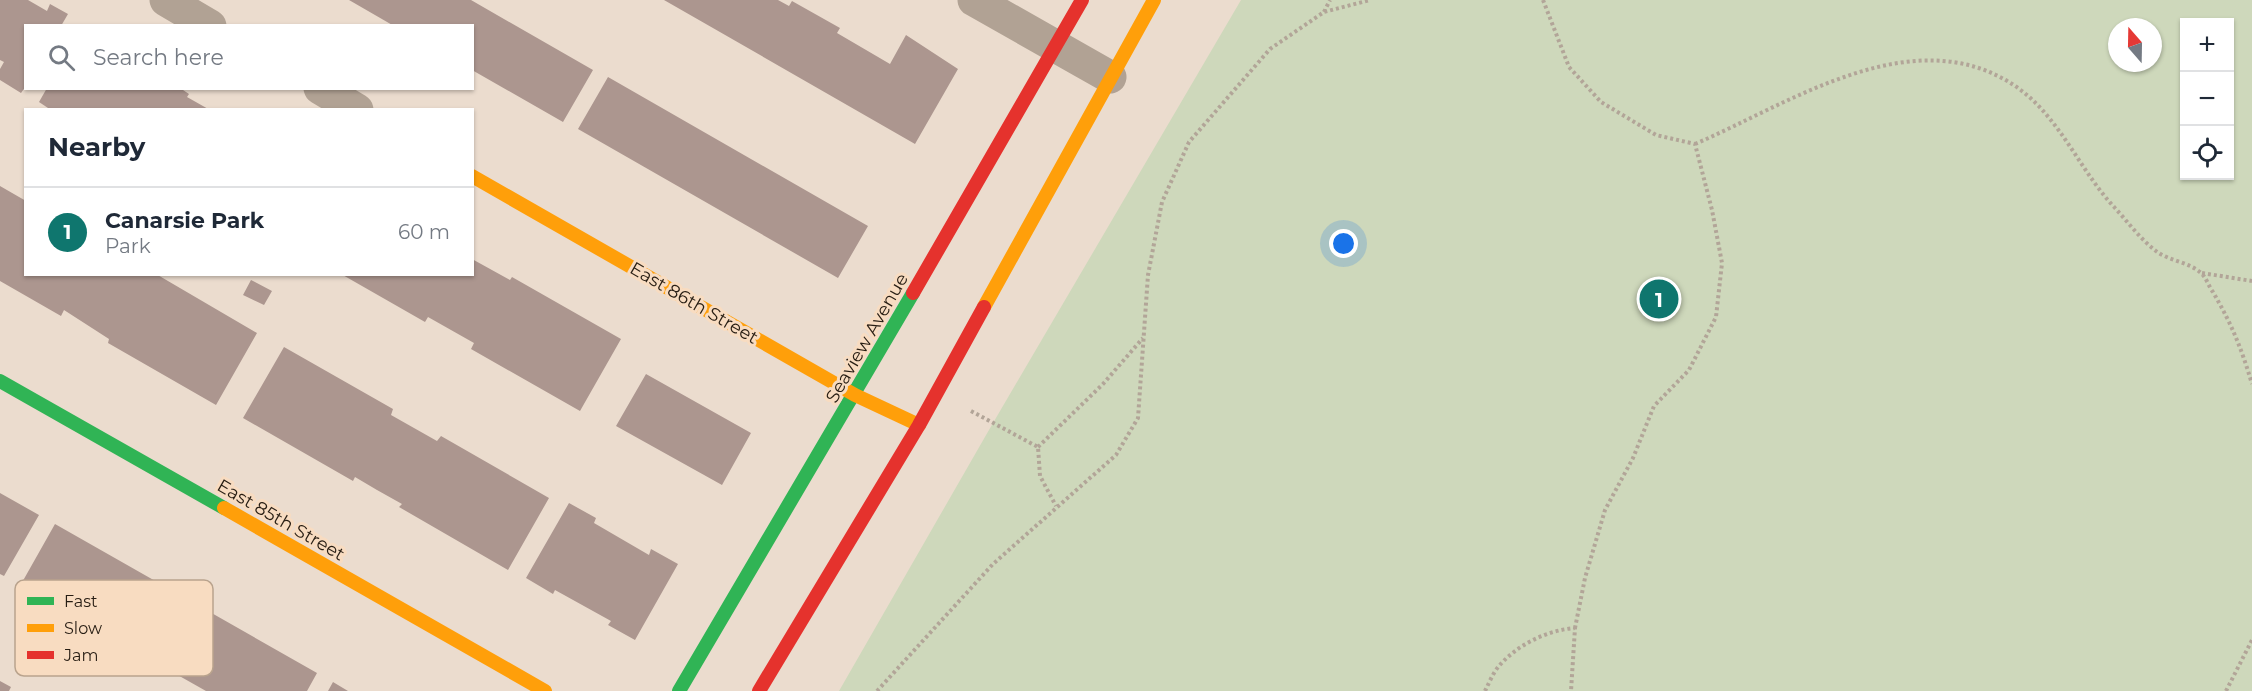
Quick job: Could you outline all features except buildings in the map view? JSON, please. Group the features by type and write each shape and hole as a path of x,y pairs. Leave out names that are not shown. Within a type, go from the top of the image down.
{"street":[{"path":"166,0 207,24"},
{"path":"974,0 1110,77"},
{"name":"Seaview Avenue","path":"679,691 855,395 1082,0"},
{"path":"759,691 919,425 1154,0"},
{"path":"323,90 354,108"},
{"name":"East 86th Street","path":"474,177 855,395 919,425"},
{"name":"East 85th Street","path":"0,381 545,691"}],"path":[{"path":"1324,12 1330,0"},
{"path":"877,691 993,564 1116,455 1138,418 1148,275 1162,202 1189,142 1270,50 1324,12 1370,0"},
{"path":"1543,0 1569,67 1600,102 1656,135 1695,144 1771,106 1858,73 1902,60 1944,60 1984,69 2019,89 2051,120 2113,206 2157,252 2201,273 2252,281"},
{"path":"1571,691 1575,628 1585,579 1605,510 1633,458 1654,406 1689,370 1716,317 1722,263 1712,210 1695,144"},
{"path":"2201,273 2236,334 2252,384"},
{"path":"1056,506 1040,476 1038,447 1103,384 1143,338"},
{"path":"971,411 1038,447"},
{"path":"1485,691 1499,666 1531,640 1557,630 1575,628"},
{"path":"2226,691 2252,640"}],"green space":[{"path":"1241,0 2252,0 2252,691 839,691"}],"traffic: fast":[{"path":"679,691 913,293"},
{"path":"0,381 224,508"}],"traffic: slow":[{"path":"984,307 1154,0"},
{"path":"474,177 855,395 919,425"},
{"path":"224,508 545,691"}],"traffic: jam":[{"path":"913,293 1082,0"},
{"path":"759,691 919,425 984,307"}],"place":[{"name":"Canarsie Park","path":"1659,299"}]}
